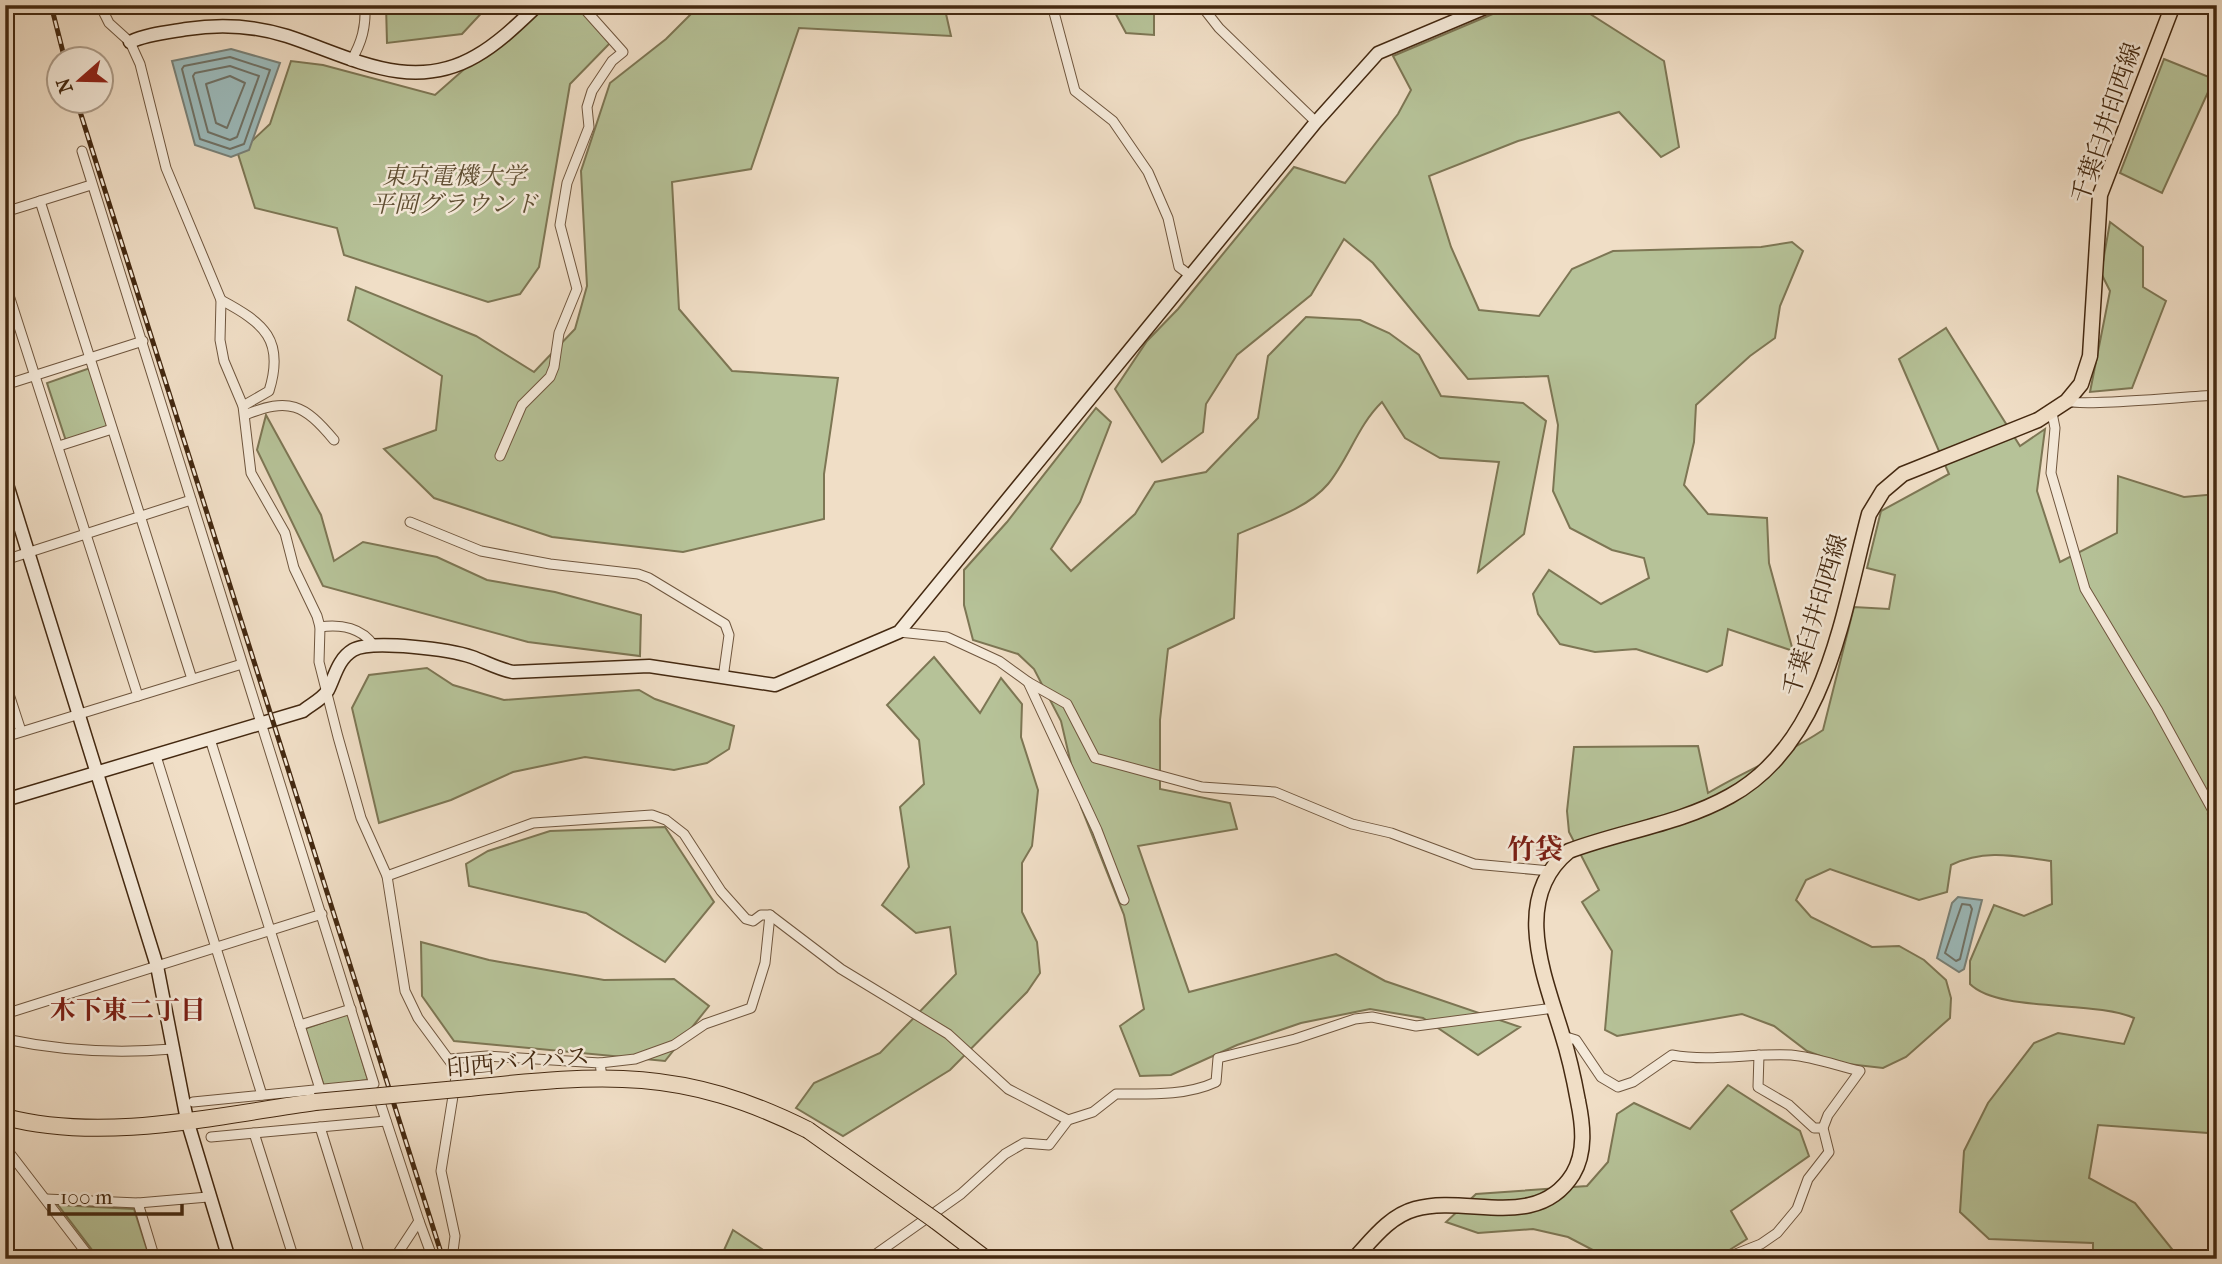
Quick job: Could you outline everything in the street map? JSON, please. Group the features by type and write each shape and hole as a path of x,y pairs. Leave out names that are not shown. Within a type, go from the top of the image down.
{"highway":[{"name":"印西バイパス","path":"5,1117 60,1127 99,1128 187,1120 317,1096 469,1088 601,1070 709,1090 762,1108 808,1130 986,1259"}],"main road":[{"name":"千葉臼井印西線","path":"1550,871 1569,852 1687,814 1730,796 1754,780 1789,746 1820,691 1869,513 1883,491 1903,474 2052,413 2067,401 2081,384 2090,356 2100,195 2173,5"},
{"path":"1354,1259 1381,1231 1406,1212 1432,1207 1526,1206 1553,1195 1565,1185 1580,1157 1582,1121 1563,1036 1541,969 1537,924 1540,890 1550,871"},
{"path":"5,1250 12,1259"}],"street":[{"path":"100,5 109,23 130,42 140,64 166,168 221,300 220,340 224,361 244,410 251,473 285,533 290,560 320,627 319,662 361,817 387,876 405,991 418,1018 457,1071 441,1171 445,1202 455,1236 452,1259"},
{"path":"351,61 360,46 366,24 365,5"},
{"path":"130,42 202,27 233,26 286,36 351,61 408,74 459,64 490,46 538,5"},
{"path":"500,456 522,405 550,377 554,367 559,333 577,289 560,225 567,183 589,127 587,107 592,91 612,61 623,52 581,5"},
{"path":"1052,5 1076,90 1113,121 1148,172 1168,218 1179,267 1191,276"},
{"path":"1201,5 1219,28 1316,122"},
{"path":"5,800 303,711 327,692 332,675 344,658 361,647 430,649 470,656 495,668 513,672 649,666 775,685 899,632 1316,122 1378,53 1492,5"},
{"path":"82,151 374,1084 433,1259"},
{"path":"5,212 92,185"},
{"path":"40,201 192,679"},
{"path":"5,283 37,375 138,696"},
{"path":"221,300 245,312 270,338 276,351 269,391 244,410"},
{"path":"5,385 143,341"},
{"path":"2067,401 2081,405 2129,399 2217,395"},
{"path":"244,410 274,404 292,405 316,418 334,440"},
{"path":"2052,413 2056,428 2051,473 2085,589 2157,709 2217,818"},
{"path":"59,446 112,429"},
{"path":"5,478 99,772 157,965 187,1120 208,1197 229,1259"},
{"path":"5,560 191,500"},
{"path":"410,522 481,551 649,578 725,624 729,635 723,678"},
{"path":"320,627 355,629 368,636 374,646"},
{"path":"899,632 947,637 999,662 1067,704 1095,758 1202,787 1275,792 1352,824 1391,833 1474,864 1550,871"},
{"path":"5,737 242,664"},
{"path":"5,682 21,732"},
{"path":"1028,682 1097,830 1124,900"},
{"path":"210,739 300,1025 317,1096"},
{"path":"156,756 262,1095"},
{"path":"387,876 533,823 652,816 666,820 684,834 721,891 746,919 753,921 761,915 770,915 841,969 948,1034 1008,1089 1068,1120"},
{"path":"5,1014 322,914"},
{"path":"450,1059 487,1056 601,1070 674,1045 705,1024 751,1007 765,963 770,915"},
{"path":"869,1259 961,1194 1005,1154 1024,1143 1049,1145 1068,1120 1093,1112 1115,1094 1157,1094 1203,1088 1216,1082 1218,1058 1295,1039 1355,1019 1372,1017 1416,1026 1554,1008"},
{"path":"300,1025 351,1009"},
{"path":"1563,1036 1576,1040 1601,1077 1618,1087 1633,1082 1672,1055 1691,1059 1711,1055 1794,1055 1860,1071 1828,1115 1823,1128 1829,1152 1808,1179 1797,1209 1777,1233 1761,1244 1723,1259"},
{"path":"5,1040 55,1050 105,1054 172,1049"},
{"path":"1759,1055 1758,1087 1789,1105 1814,1128 1823,1128"},
{"path":"193,1102 262,1095 317,1096 374,1084"},
{"path":"211,1138 386,1121"},
{"path":"320,1127 361,1259"},
{"path":"254,1133 294,1259"},
{"path":"5,1147 91,1259"},
{"path":"46,1199 138,1203 208,1197"},
{"path":"138,1203 155,1259"},
{"path":"394,1259 419,1221"}],"green space":[{"path":"386,5 489,5 462,34 387,43"},
{"name":"東京電機大学 平岡グラウンド","path":"537,5 581,5 613,40 570,84 539,267 520,294 488,302 344,255 337,228 255,208 238,154 270,124 291,61 323,65 435,95"},
{"path":"700,5 944,5 951,36 799,28 751,169 672,182 679,309 732,371 838,378 824,474 824,519 683,552 552,537 434,498 384,449 436,430 442,376 348,320 356,287 476,336 534,372 575,329 587,286 581,171 610,83 666,39"},
{"path":"1111,5 1154,5 1154,35 1126,33"},
{"path":"1514,5 1576,5 1664,61 1679,147 1661,157 1619,112 1518,141 1429,176 1451,247 1479,310 1539,316 1572,269 1613,251 1761,247 1792,242 1803,251 1780,306 1775,338 1750,356 1696,405 1694,442 1684,485 1708,514 1767,518 1769,563 1793,651 1728,629 1722,665 1707,672 1636,649 1595,652 1560,644 1538,614 1533,594 1549,570 1601,604 1649,578 1644,558 1612,550 1570,528 1553,491 1558,425 1548,376 1468,379 1373,263 1344,239 1311,295 1237,355 1206,404 1203,432 1162,462 1115,389 1147,341 1178,309 1294,167 1345,183 1398,114 1411,90 1393,56"},
{"path":"2164,59 2214,79 2162,193 2120,173"},
{"path":"2110,222 2143,247 2143,287 2166,301 2132,388 2090,392 2110,291 2101,273"},
{"path":"1306,317 1360,320 1389,333 1419,355 1441,396 1523,403 1546,421 1524,534 1478,572 1499,462 1440,458 1405,438 1382,402 1366,421 1335,474 1319,493 1286,513 1238,534 1234,618 1168,649 1160,720 1160,789 1230,803 1237,829 1138,846 1189,992 1336,954 1385,981 1520,1027 1478,1055 1423,1018 1370,1009 1301,1023 1237,1045 1171,1075 1140,1076 1120,1026 1144,1009 1124,915 1081,807 1061,721 1034,669 1018,654 973,640 964,605 964,570 1007,522 1096,408 1111,422 1080,502 1051,549 1071,571 1135,514 1155,482 1206,472 1258,418 1268,356"},
{"path":"1946,328 2020,446 2045,429 2037,491 2060,562 2117,533 2118,476 2184,497 2217,494 2217,809 2208,814 2217,828 2217,1144 2208,1133 2098,1125 2089,1178 2135,1203 2180,1259 2093,1259 2093,1243 1989,1239 1960,1212 1964,1151 1988,1103 2034,1043 2058,1033 2124,1044 2134,1018 2096,1009 2002,999 1984,993 1970,984 1970,961 1994,905 2024,916 2052,904 2051,861 2000,855 1964,860 1951,865 1947,892 1919,900 1830,869 1806,880 1796,900 1811,917 1872,947 1899,946 1924,960 1946,980 1951,998 1950,1018 1906,1057 1883,1068 1839,1063 1807,1051 1774,1026 1742,1014 1617,1036 1605,1030 1612,951 1582,902 1599,890 1569,832 1567,811 1574,747 1698,746 1708,793 1823,730 1854,607 1889,609 1895,575 1867,568 1881,511 1949,474 1899,359"},
{"path":"90,368 109,428 66,441 47,383"},
{"path":"266,415 321,515 334,561 363,542 437,557 487,580 555,592 641,615 640,656 528,642 323,586 257,450"},
{"path":"934,657 980,713 1001,678 1022,704 1021,737 1038,790 1032,846 1022,863 1022,912 1037,942 1040,973 1027,992 950,1070 843,1136 796,1108 814,1083 880,1053 956,974 950,927 916,933 882,905 909,867 900,807 924,784 919,740 887,705"},
{"path":"427,668 453,685 504,700 639,690 655,699 734,726 729,749 707,763 674,770 585,757 513,772 451,800 379,823 352,708 369,675"},
{"path":"665,827 714,902 665,962 586,913 469,886 466,864 488,851 550,831"},
{"path":"421,942 489,960 604,980 674,979 709,1006 665,1061 454,1041 422,996"},
{"path":"348,1014 368,1080 324,1086 304,1029"},
{"path":"1728,1085 1800,1131 1809,1156 1731,1211 1747,1239 1715,1259 1610,1259 1568,1237 1533,1229 1478,1233 1446,1222 1476,1194 1587,1186 1608,1162 1617,1114 1634,1103 1690,1129"},
{"path":"58,1205 134,1209 150,1259 99,1259"},
{"path":"733,1230 777,1259 720,1259"}],"water":[{"path":"231,49 280,63 249,150 231,157 195,145 172,61"},
{"path":"1958,897 1982,900 1964,969 1959,972 1937,958 1952,903"}],"railway":[{"path":"51,5 61,46"},
{"path":"81,116 443,1259"}],"district":[{"name":"竹袋","path":"1535,849"},
{"name":"木下東二丁目","path":"128,1010"}]}
